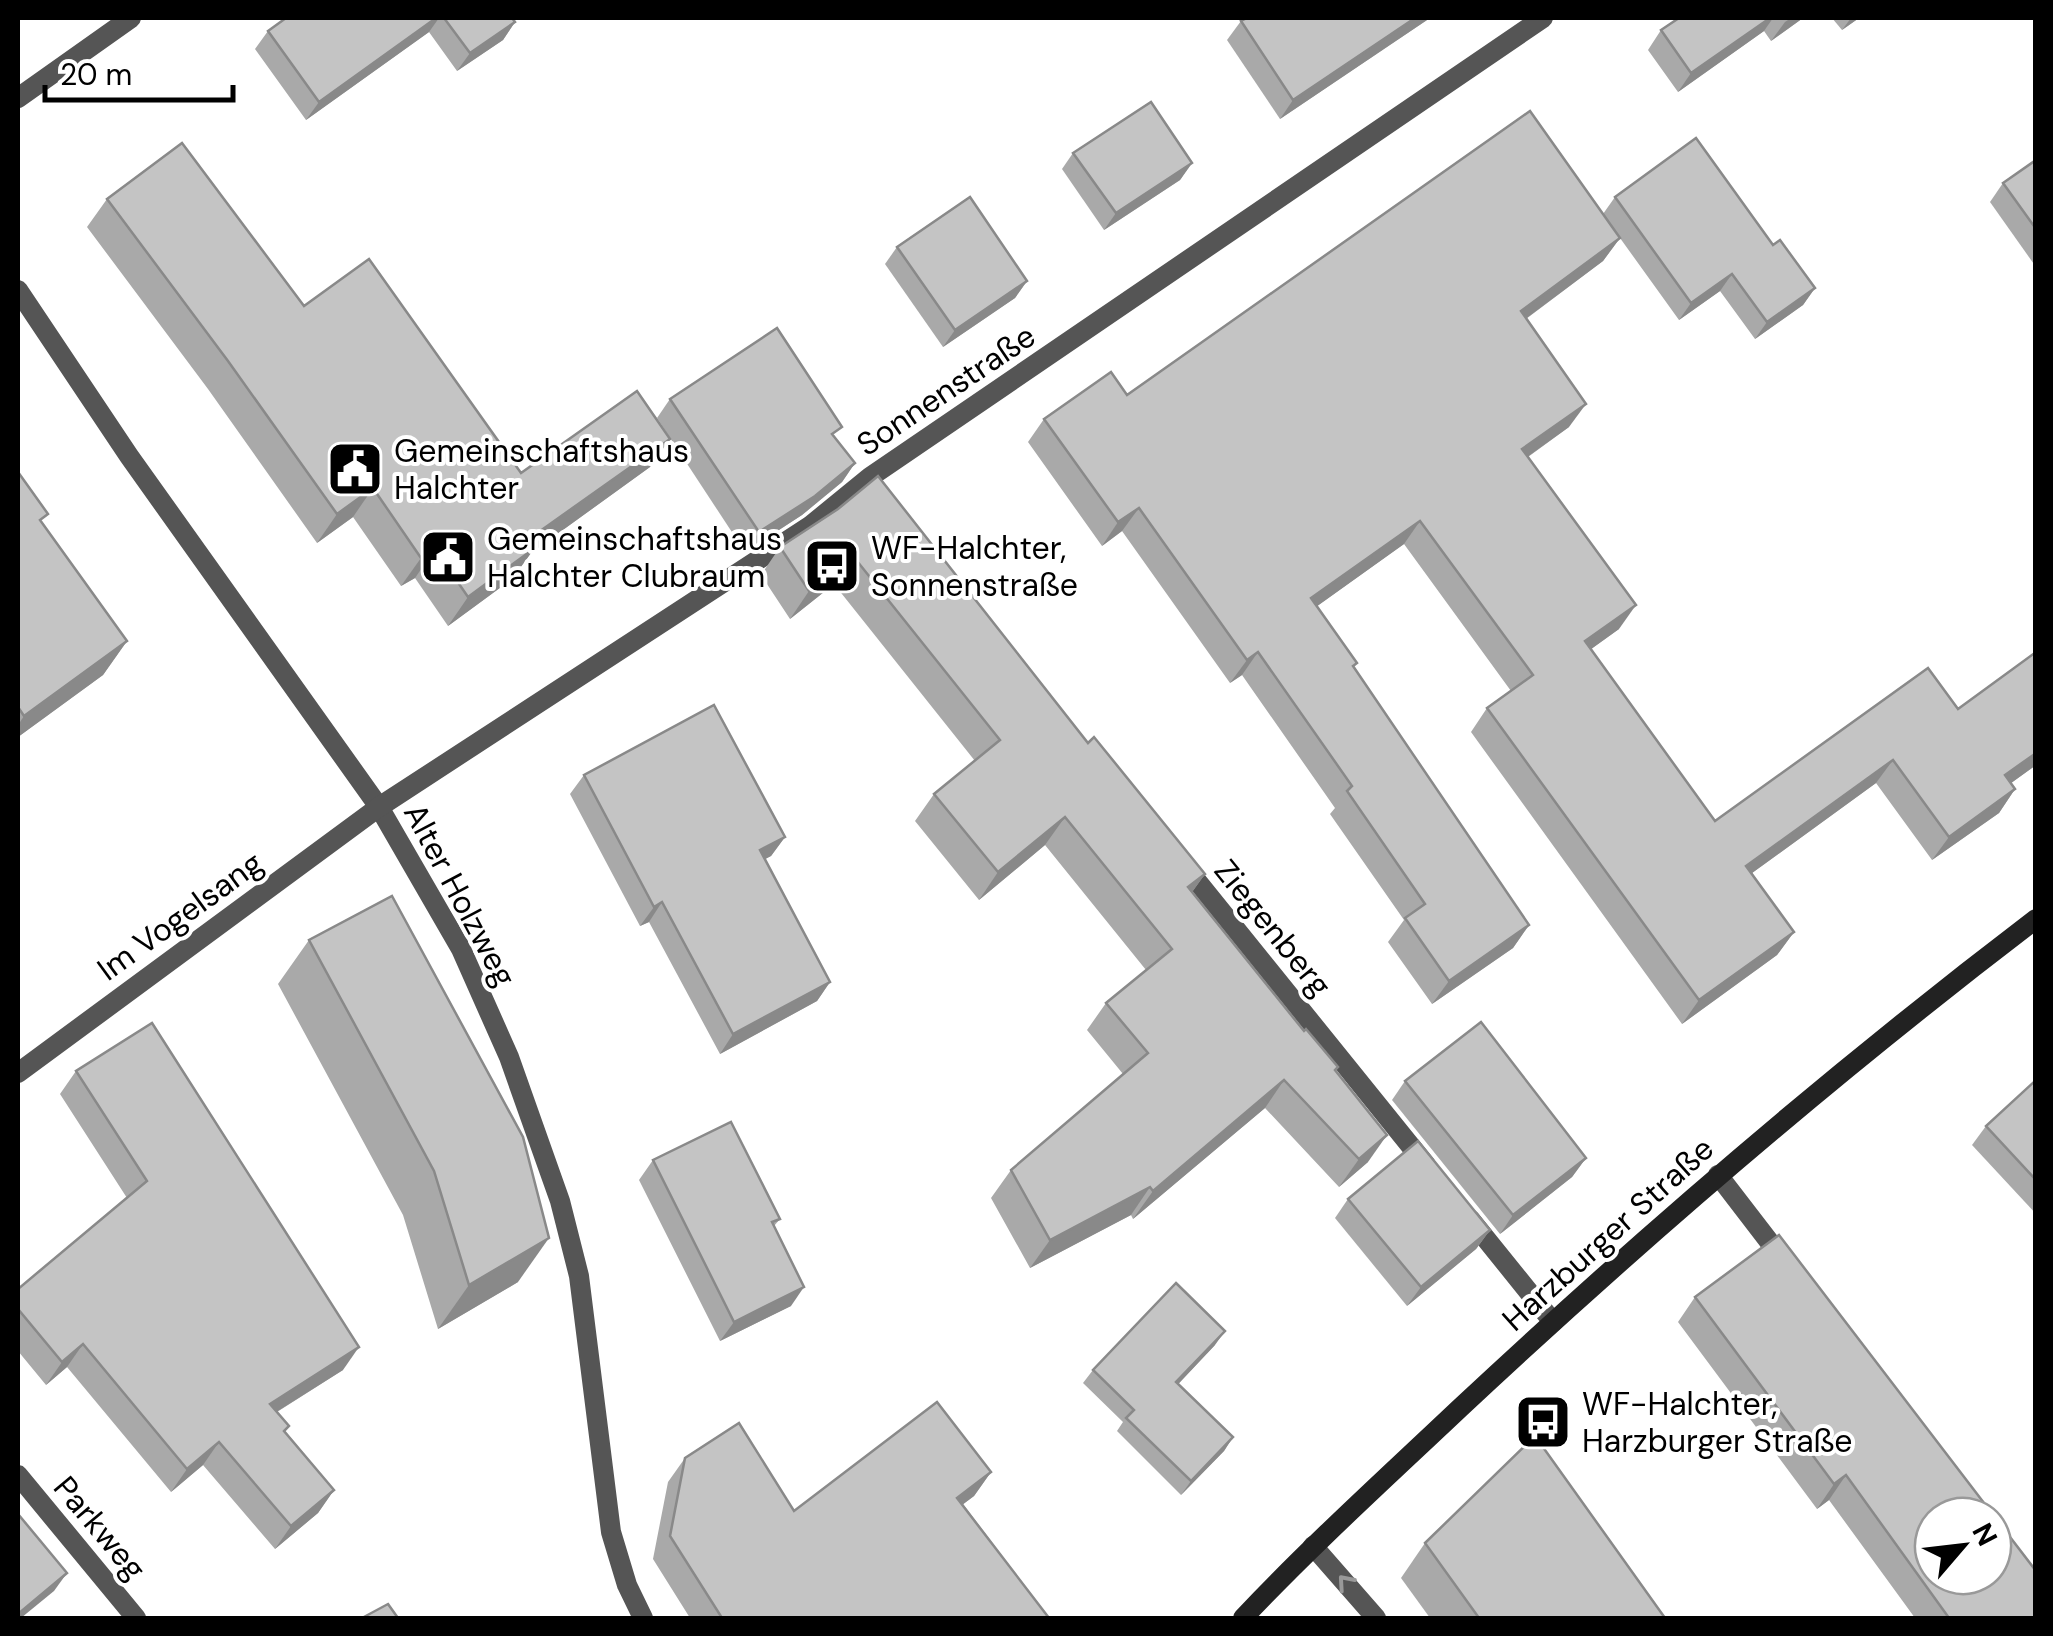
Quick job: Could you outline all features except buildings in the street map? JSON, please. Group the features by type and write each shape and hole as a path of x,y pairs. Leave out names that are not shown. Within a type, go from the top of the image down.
{"main road":[{"name":"Harzburger Straße","path":"1243,1618 1313,1546 1553,1322 1718,1175 1926,1002 2036,919"}],"street":[{"path":"18,98 131,18"},
{"name":"Sonnenstraße","path":"379,807 876,485 1543,18"},
{"name":"Alter Holzweg","path":"18,290 140,472 379,807 461,948 542,1142 579,1276 610,1532 627,1585 643,1618"},
{"name":"Im Vogelsang","path":"18,1073 379,807"},
{"name":"Ziegenberg","path":"1168,846 1553,1322"},
{"path":"1718,1175 1802,1284"},
{"name":"Parkweg","path":"18,1475 136,1618"},
{"path":"1313,1546 1376,1618"}],"place":[{"name":"Gemeinschaftshaus Halchter","path":"355,469"},
{"name":"Gemeinschaftshaus Halchter Clubraum","path":"448,557"},
{"name":"WF-Halchter, Sonnenstraße","path":"832,566"},
{"name":"WF-Halchter, Harzburger Straße","path":"1543,1422"}]}
